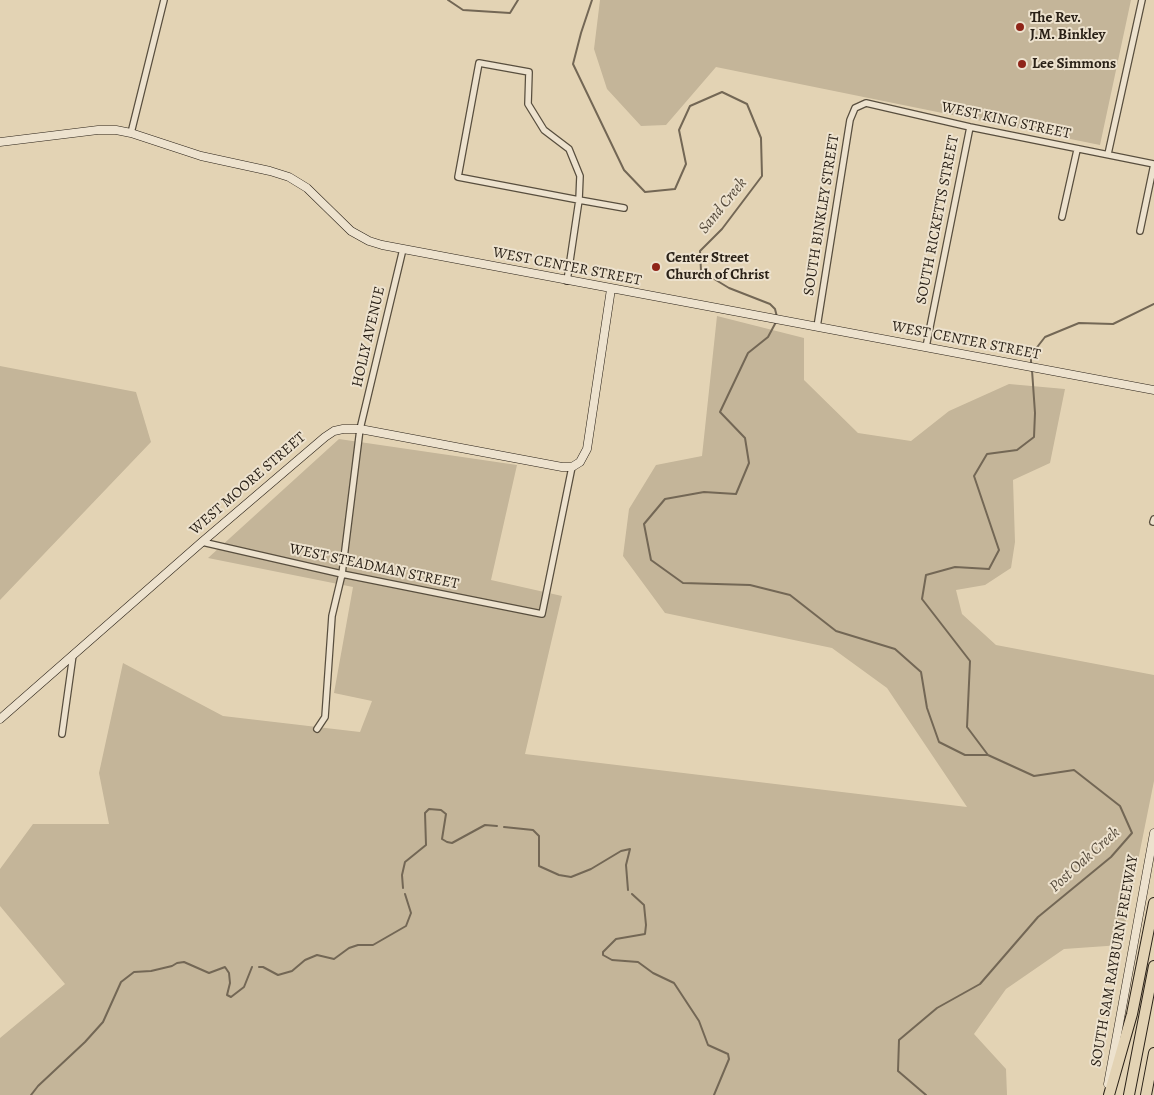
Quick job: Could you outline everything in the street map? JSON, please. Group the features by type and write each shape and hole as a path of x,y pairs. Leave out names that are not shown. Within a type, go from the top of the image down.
{"highway":[{"path":"1107,1095 1132,1014 1154,903"},
{"path":"1129,1095 1154,966"},
{"path":"1146,1095 1154,1053"}],"street":[{"path":"131,133 164,0"},
{"path":"1108,154 1142,0"},
{"path":"567,280 579,200 580,176 569,149 544,130 528,104 530,72 479,63 458,177 579,200 624,208"},
{"name":"WEST KING STREET","path":"855,108 866,103 1077,150 1108,154 1154,164"},
{"name":"SOUTH BINKLEY STREET","path":"817,327 850,120 855,108"},
{"name":"SOUTH RICKETTS STREET","path":"926,347 970,127"},
{"name":"WEST CENTER STREET","path":"0,142 98,130 116,130 131,133 201,156 289,177 307,188 351,231 369,241 611,289 1154,390"},
{"path":"1062,217 1077,150"},
{"path":"1140,231 1154,164"},
{"name":"HOLLY AVENUE","path":"317,729 325,717 332,616 342,574 360,430 403,249"},
{"path":"572,467 580,462 588,449 611,289"},
{"name":"WEST MOORE STREET","path":"0,719 202,542 334,431 343,428 360,430 572,467"},
{"name":"WEST STEADMAN STREET","path":"202,542 342,574 542,614 572,467"},
{"path":"62,734 73,655"},
{"name":"SOUTH SAM RAYBURN FREEWAY","path":"1107,1095 1154,833"}],"shaded area":[{"path":"600,0 1131,0 1100,145 716,67 666,125 641,126 607,89 594,49"},
{"path":"717,316 804,338 804,380 858,433 911,441 949,411 1009,384 1065,389 1050,463 1013,480 1015,542 1011,568 985,585 956,590 962,614 996,645 1154,675 1154,781 1121,945 1064,949 1006,989 974,1034 1006,1069 1007,1095 0,1095 0,1038 65,984 0,906 0,869 33,824 109,824 99,773 123,663 223,716 360,732 372,701 334,693 353,587 208,558 339,439 517,465 491,580 562,596 525,754 967,807 887,688 832,648 665,613 623,556 629,509 656,465 702,456"},
{"path":"0,366 136,392 151,442 0,600"}],"waterway":[{"name":"Sand Creek","path":"448,0 463,10 510,13 518,0"},
{"name":"Sand Creek","path":"592,0 573,64 624,170 645,192 675,189 686,164 679,130 690,106 722,92 747,104 761,138 762,176 722,229 700,251 701,271 729,288 770,304 775,309 777,317"},
{"name":"Post Oak Creek","path":"1031,365 1031,355 1045,337 1079,323 1113,324 1154,304"},
{"name":"Sand Creek","path":"776,322 768,337 748,353 720,412 745,438 749,463 736,494 704,492 665,499 644,524 651,560 683,583 750,585 790,595 836,631 895,649 921,672 927,708 939,742 965,755 988,755"},
{"name":"Post Oak Creek","path":"926,1095 898,1071 899,1040 937,1008 980,984 1038,917 1111,857 1132,833 1120,806 1074,770 1034,776 988,755 967,727 970,661 922,599 926,575 955,567 989,569 999,550 974,476 987,454 1017,450 1034,437 1035,413 1032,370"},
{"path":"403,888 402,875 405,862 426,845 425,813 429,809 441,810 446,814 442,839 447,842 452,843 485,825 497,826"},
{"path":"504,827 533,830 539,836 539,866 559,875 571,877 591,869 621,851 630,849 626,865 628,890"},
{"path":"259,967 263,967 278,975 292,971 305,960 317,955 334,959 349,948 358,945 373,945 406,926 411,913 405,894"},
{"path":"632,894 644,905 645,934 616,939 603,952 603,955 612,960 638,962 653,973 674,983 699,1021 708,1045 728,1054 729,1059 714,1095"},
{"path":"31,1095 103,1022 121,982 134,972 151,971 184,962 209,973 225,967 229,973 230,983 227,995 231,997 244,987 252,967"}],"place":[{"name":"The Rev. J.M. Binkley","path":"1020,27"},
{"name":"Lee Simmons","path":"1022,64"},
{"name":"Center Street Church of Christ","path":"656,267"}]}
